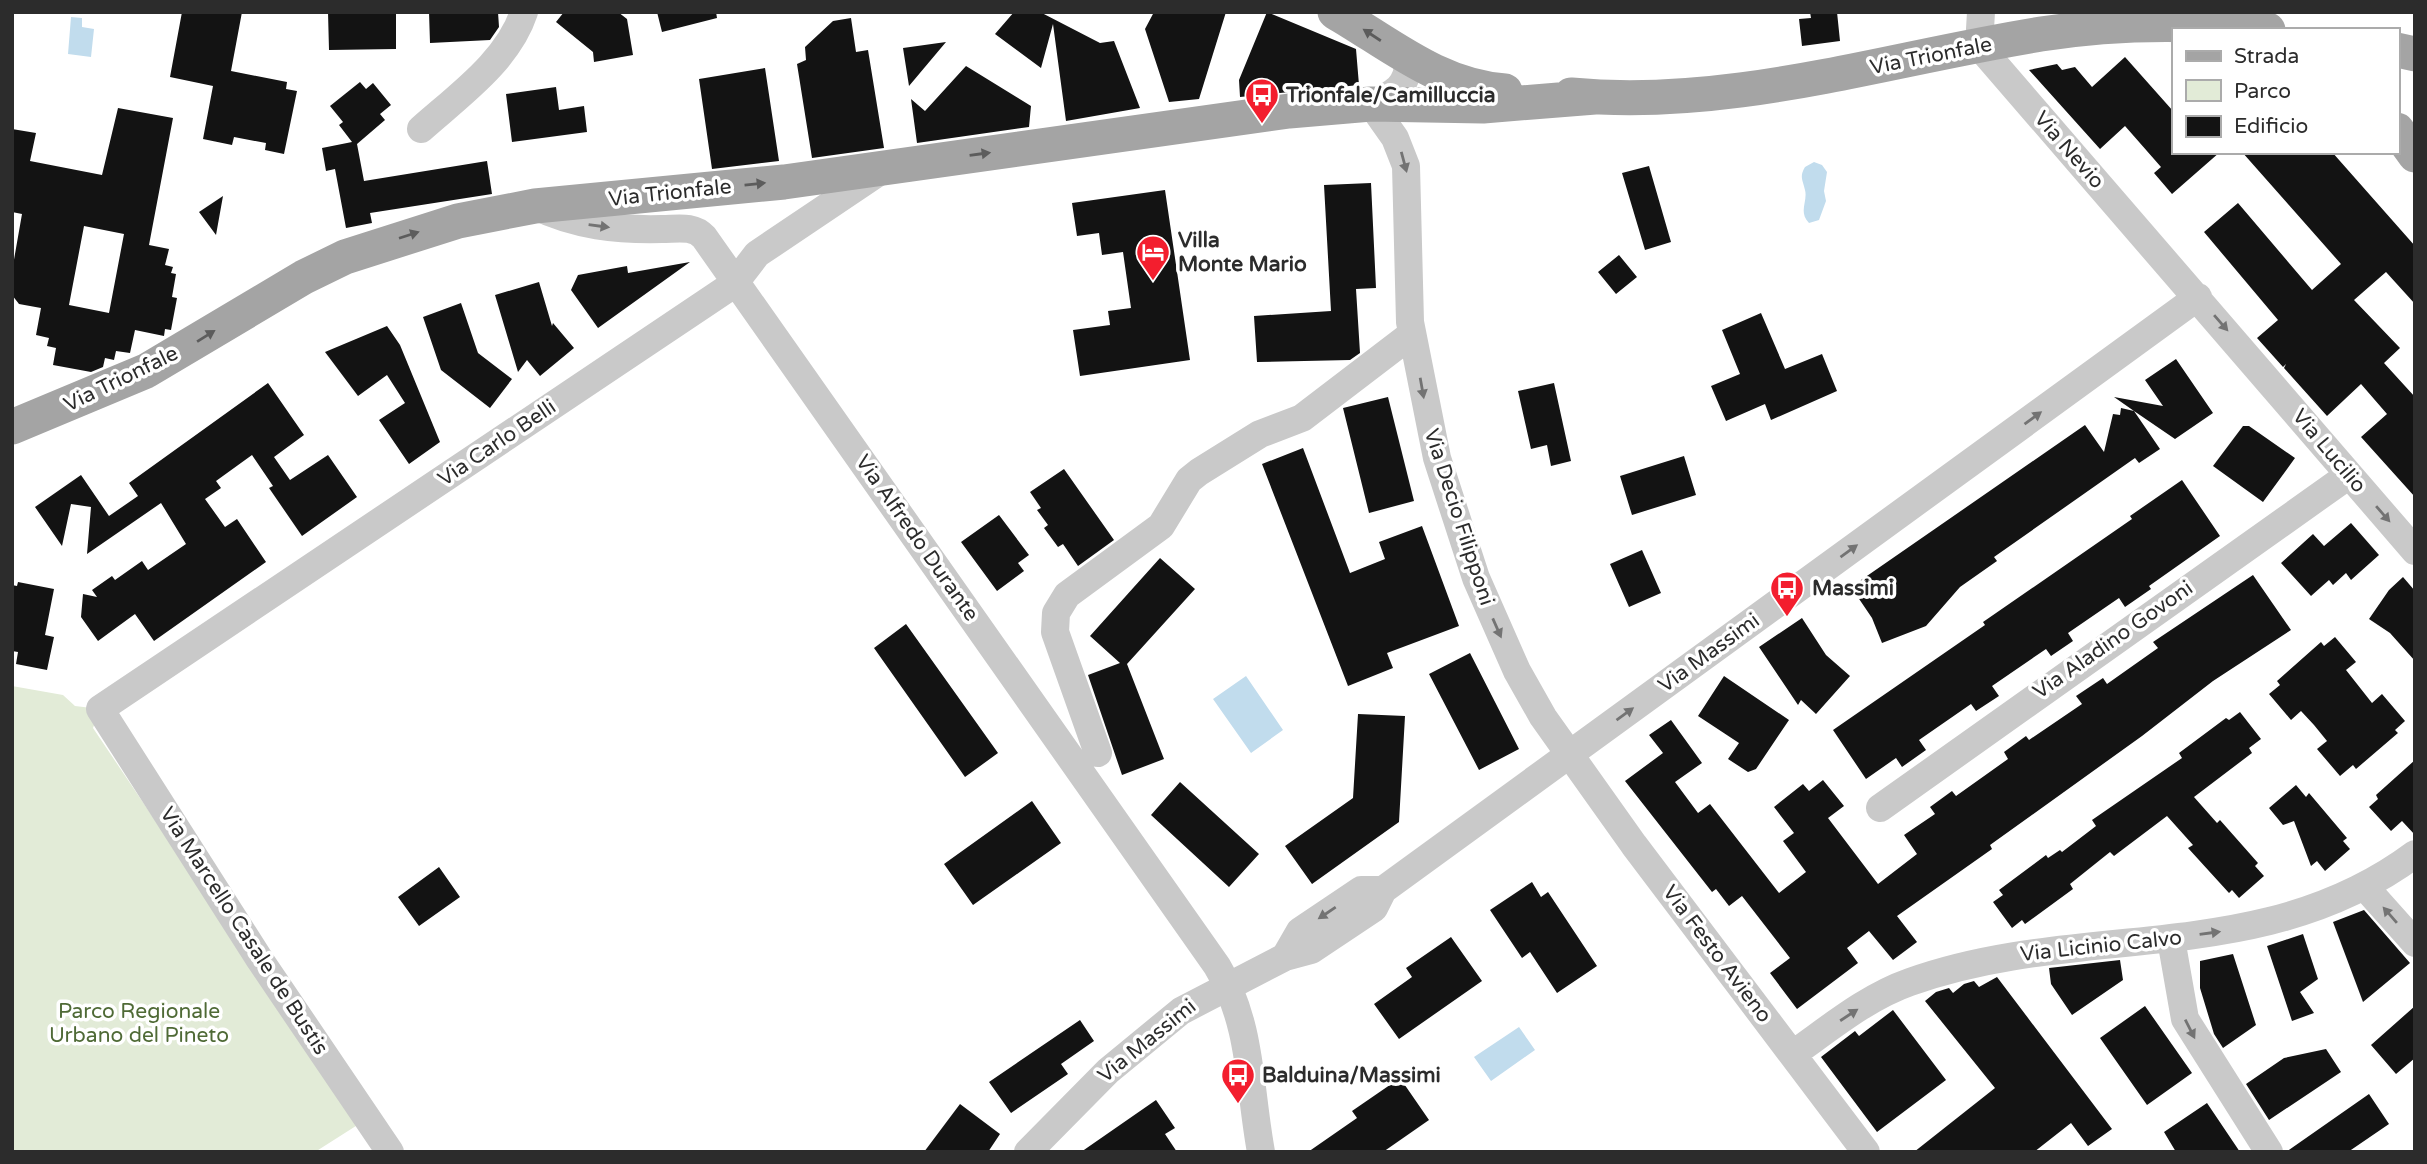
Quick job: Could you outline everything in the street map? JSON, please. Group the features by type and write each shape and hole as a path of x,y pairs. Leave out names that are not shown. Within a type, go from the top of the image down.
{"main road":[{"path":"1335,12 1408,59"},
{"name":"Via Trionfale","path":"12,427 146,371 292,284 345,257 435,227 535,206 784,182 1289,111 1371,104 1483,106 1595,97 1665,96 1768,87 1980,29 2221,27"},
{"name":"Via Trionfale","path":"1408,59 1477,87 1595,97"},
{"path":"2399,133 2415,157"},
{"path":"2399,146 2415,157"}],"street":[{"path":"421,129 501,54 517,32 524,12"},
{"name":"Via Nevio","path":"1980,29 2198,297"},
{"name":"Via Trionfale","path":"1371,104 1390,96 1403,85 1408,76 1408,59"},
{"name":"Via Decio Filipponi","path":"1371,104 1395,138 1406,166 1409,307 1437,458 1476,578 1517,671 1543,717 1570,754"},
{"name":"Via Carlo Belli","path":"100,709 734,284 757,254 886,168"},
{"name":"Via Alfredo Durante","path":"535,206 560,218 591,225 697,231 946,579 1228,984 1246,1037 1261,1152"},
{"name":"Via Massimi","path":"1028,1152 1108,1071 1150,1035 1201,998 1285,957 1311,950 1374,908 1383,890 2198,297"},
{"name":"Via Lucilio","path":"2198,297 2415,551"},
{"path":"1098,753 1055,632 1056,613 1067,595 1161,526 1189,480 1199,472 1260,433 1302,418 1412,334"},
{"name":"Via Aladino Govoni","path":"1880,808 2348,475"},
{"name":"Via Marcello Casale de Bustis","path":"100,709 260,960 390,1152"},
{"name":"Via Festo Avieno","path":"1570,754 1634,845 1866,1152"},
{"name":"Via Licinio Calvo","path":"1793,1054 1869,1002 1914,980 2003,957 2171,939 2252,927 2294,917 2365,887 2415,854"},
{"path":"2365,887 2415,943"},
{"path":"2171,939 2185,1019 2269,1152"}],"green space":[{"name":"Parco Regionale Urbano del Pineto","path":"12,686 63,695 75,706 100,709 93,728 359,1124 315,1152 12,1152"}],"water":[{"path":"71,17 82,18 82,27 94,29 91,57 68,54"},
{"path":"1814,162 1822,165 1827,172 1824,191 1826,201 1819,220 1809,223 1804,215 1806,194 1802,176 1805,167"},
{"path":"1246,676 1283,730 1251,753 1213,699"},
{"path":"1519,1027 1535,1050 1491,1081 1474,1057"}],"building":[{"path":"182,12 242,12 231,71 287,82 286,89 297,91 284,154 265,150 266,143 234,137 232,145 203,139 213,86 170,77"},
{"path":"328,12 396,12 396,49 329,50"},
{"path":"429,12 498,12 499,27 490,40 430,43"},
{"path":"564,12 618,12 627,19 633,55 594,62 593,52 556,22"},
{"path":"657,12 716,12 717,18 662,32"},
{"path":"1014,12 1040,12 1100,43 1114,41 1140,108 1066,121 1053,24 1041,68 995,34"},
{"path":"1154,12 1226,12 1199,99 1169,102 1145,29"},
{"path":"1267,12 1356,49 1359,85 1240,97 1239,80"},
{"path":"1810,12 1837,12 1840,41 1802,46 1799,19 1811,18"},
{"path":"851,18 856,52 868,50 884,148 812,158 797,64 806,60 805,47 833,21"},
{"path":"946,42 909,86 903,48"},
{"path":"2125,57 2172,110 2172,154 2218,154 2172,194 2154,173 2161,167 2125,126 2100,149 2029,70 2057,64 2062,70 2075,67 2092,87"},
{"path":"966,66 1031,106 1029,127 917,143 911,99 925,111"},
{"path":"765,68 779,161 712,169 699,79"},
{"path":"360,82 366,89 373,83 391,105 380,114 385,120 357,144 364,181 487,161 492,194 370,213 372,223 346,228 335,169 326,171 322,148 352,142 339,125 343,122 330,106"},
{"path":"556,87 559,110 584,106 587,132 512,142 506,94"},
{"path":"118,108 173,118 149,245 169,249 165,265 173,267 171,273 176,274 172,297 177,298 171,330 165,329 164,336 135,330 130,353 116,351 114,360 105,358 103,367 91,372 53,365 56,348 47,346 49,338 36,335 41,308 19,304 12,295 12,271 22,214 12,212 12,129 36,133 30,161 102,175","holes":["84,226 124,234 109,313 69,305"]},
{"path":"2244,154 2334,154 2415,246 2415,304 2386,272 2354,300 2400,348 2384,363 2415,397 2415,497 2361,437 2387,414 2361,384 2327,416 2284,368 2286,364 2283,367 2257,338 2278,320 2204,232 2238,203 2312,290 2341,264"},
{"path":"1649,166 1671,242 1645,250 1622,173"},
{"path":"1371,183 1376,288 1356,289 1360,353 1350,360 1257,362 1254,316 1331,311 1324,185"},
{"name":"Villa Monte Mario","path":"1165,190 1190,360 1080,376 1073,330 1110,325 1108,311 1131,308 1123,252 1102,255 1099,233 1077,236 1072,203"},
{"path":"223,196 216,235 199,212"},
{"path":"1619,255 1637,277 1616,294 1598,272"},
{"path":"690,262 598,328 571,290 578,275 627,266 628,273"},
{"path":"539,282 552,326 553,323 574,348 540,376 527,360 518,372 495,295"},
{"path":"461,303 478,353 512,379 490,408 441,370 423,317"},
{"path":"1761,313 1785,369 1822,354 1837,391 1771,420 1765,404 1726,421 1711,386 1740,374 1722,330"},
{"path":"387,326 400,345 440,442 409,464 379,420 405,403 387,375 358,396 325,352"},
{"path":"2176,359 2213,413 2175,439 2114,397 2163,406 2145,380"},
{"path":"268,383 304,435 274,457 290,480 328,455 357,497 302,536 269,488 273,486 252,455 216,481 221,488 205,499 225,527 237,519 266,562 154,641 135,614 98,641 81,617 83,594 97,597 92,590 112,576 115,580 142,561 148,570 186,544 161,503 87,554 91,507 71,504 62,546 35,507 81,475 109,516 138,496 129,483"},
{"path":"1554,383 1571,461 1551,466 1547,445 1531,449 1518,391"},
{"path":"1388,397 1414,501 1369,513 1343,408"},
{"path":"2121,408 2134,411 2160,449 2139,463 2135,458 1994,557 1997,561 1960,587 1926,626 1882,643 1872,618 1851,587 2085,425 2104,452 2113,414 2120,415"},
{"path":"2243,426 2249,426 2295,458 2263,502 2213,466"},
{"path":"1303,448 1350,573 1385,559 1379,542 1422,526 1459,626 1387,653 1393,668 1348,686 1262,464"},
{"path":"1684,456 1696,495 1632,515 1620,476"},
{"path":"1064,469 1114,540 1078,566 1063,544 1058,547 1044,528 1048,525 1037,510 1041,508 1030,492"},
{"path":"2182,480 2220,536 2149,586 2151,589 2125,607 2119,598 2068,633 2073,641 2051,656 2046,649 1992,686 1999,696 1976,711 1971,704 1919,740 1926,750 1902,767 1896,758 1866,779 1833,730 1985,625 1983,622 2132,519 2130,516"},
{"path":"999,515 1029,555 1018,563 1024,571 997,591 961,542"},
{"path":"2351,523 2379,555 2351,580 2346,573 2333,585 2329,580 2311,596 2281,563 2313,534 2324,546"},
{"path":"1642,550 1661,593 1629,607 1610,564"},
{"path":"1160,558 1195,589 1127,664 1164,759 1122,775 1088,675 1120,663 1090,636"},
{"path":"2253,575 2291,630 2213,681 2142,736 1990,845 1992,849 1897,916 1917,942 1893,960 1869,931 1847,948 1858,963 1797,1009 1770,973 1790,958 1742,896 1729,906 1716,889 1712,892 1625,781 1663,753 1649,735 1671,720 1702,763 1675,782 1698,813 1710,804 1779,893 1806,872 1783,841 1794,833 1774,807 1803,784 1809,791 1823,780 1844,806 1828,818 1878,884 1917,854 1904,835 1935,814 1930,807 1952,791 1956,796 2008,759 2004,752 2026,736 2029,740 2082,704 2076,696 2103,678 2107,684 2158,648 2153,642"},
{"path":"2403,577 2415,591 2415,661 2390,633 2369,619 2389,590"},
{"path":"18,582 54,589 45,635 54,637 47,670 16,664 18,652 12,651 12,585 17,586"},
{"path":"1802,618 1826,655 1850,676 1816,714 1801,700 1798,705 1759,647"},
{"path":"906,624 998,753 965,777 874,648"},
{"path":"2335,637 2356,662 2346,670 2372,703 2382,694 2405,721 2395,730 2398,733 2356,769 2353,765 2340,776 2317,749 2327,741 2314,725 2301,711 2291,720 2269,694 2280,685 2277,681 2321,642 2324,646"},
{"path":"1470,653 1519,749 1479,770 1429,674"},
{"path":"1724,676 1789,720 1756,769 1748,772 1728,759 1739,743 1698,716"},
{"path":"2240,712 2261,739 2249,748 2252,753 2194,797 2217,823 2220,820 2258,863 2255,866 2264,876 2239,898 2232,890 2229,893 2188,848 2193,845 2167,816 2114,856 2110,852 2070,884 2073,889 2025,924 2022,920 2012,928 1993,902 2003,895 1999,890 2046,855 2048,858 2060,850 2062,852 2096,826 2092,820 2182,758 2179,753 2226,718 2229,720"},
{"path":"1358,714 1405,716 1399,822 1312,884 1285,846 1353,798"},
{"path":"2415,760 2415,835 2402,821 2391,831 2369,807 2378,799 2376,795"},
{"path":"1180,782 1259,854 1229,887 1151,815"},
{"path":"2296,785 2306,797 2309,793 2347,838 2343,841 2350,849 2325,871 2317,861 2311,866 2294,821 2283,825 2269,808"},
{"path":"1032,801 1061,843 973,905 944,864"},
{"path":"439,867 460,897 419,926 398,897"},
{"path":"1532,882 1541,897 1548,892 1597,966 1557,993 1530,952 1522,958 1490,910"},
{"path":"2364,910 2410,963 2363,1002 2333,922"},
{"path":"2303,934 2318,979 2300,992 2314,1013 2292,1021 2267,946"},
{"path":"1451,937 1482,981 1399,1039 1374,1004 1412,977 1406,968"},
{"path":"2233,954 2256,1025 2223,1048 2214,1034 2200,988 2200,961"},
{"path":"2120,960 2123,980 2072,1015 2051,984 2049,968"},
{"path":"1997,977 2112,1129 2088,1146 2071,1123 2034,1152 1914,1152 1995,1088 1925,1001 1936,992 1949,988 1953,993 1964,984 1974,981 1979,987"},
{"path":"2145,1006 2192,1073 2147,1105 2100,1038"},
{"path":"2415,1006 2415,1058 2396,1074 2371,1045"},
{"path":"1893,1010 1946,1080 1877,1132 1821,1057 1855,1031 1859,1036"},
{"path":"1080,1020 1094,1041 1061,1064 1068,1074 1011,1113 989,1082"},
{"path":"2326,1049 2341,1072 2269,1120 2246,1084 2284,1058"},
{"path":"1400,1078 1429,1120 1383,1152 1308,1152 1357,1118 1352,1111"},
{"path":"2369,1094 2389,1124 2348,1152 2286,1152"},
{"path":"1156,1100 1175,1128 1165,1134 1177,1152 1081,1152"},
{"path":"2207,1103 2240,1152 2176,1152 2164,1132"},
{"path":"960,1104 1000,1134 988,1152 924,1152"}],"place":[{"name":"Trionfale/Camilluccia","path":"1262,125"},
{"name":"Villa Monte Mario","path":"1153,282"},
{"name":"Massimi","path":"1787,618"},
{"name":"Balduina/Massimi","path":"1238,1105"}]}
